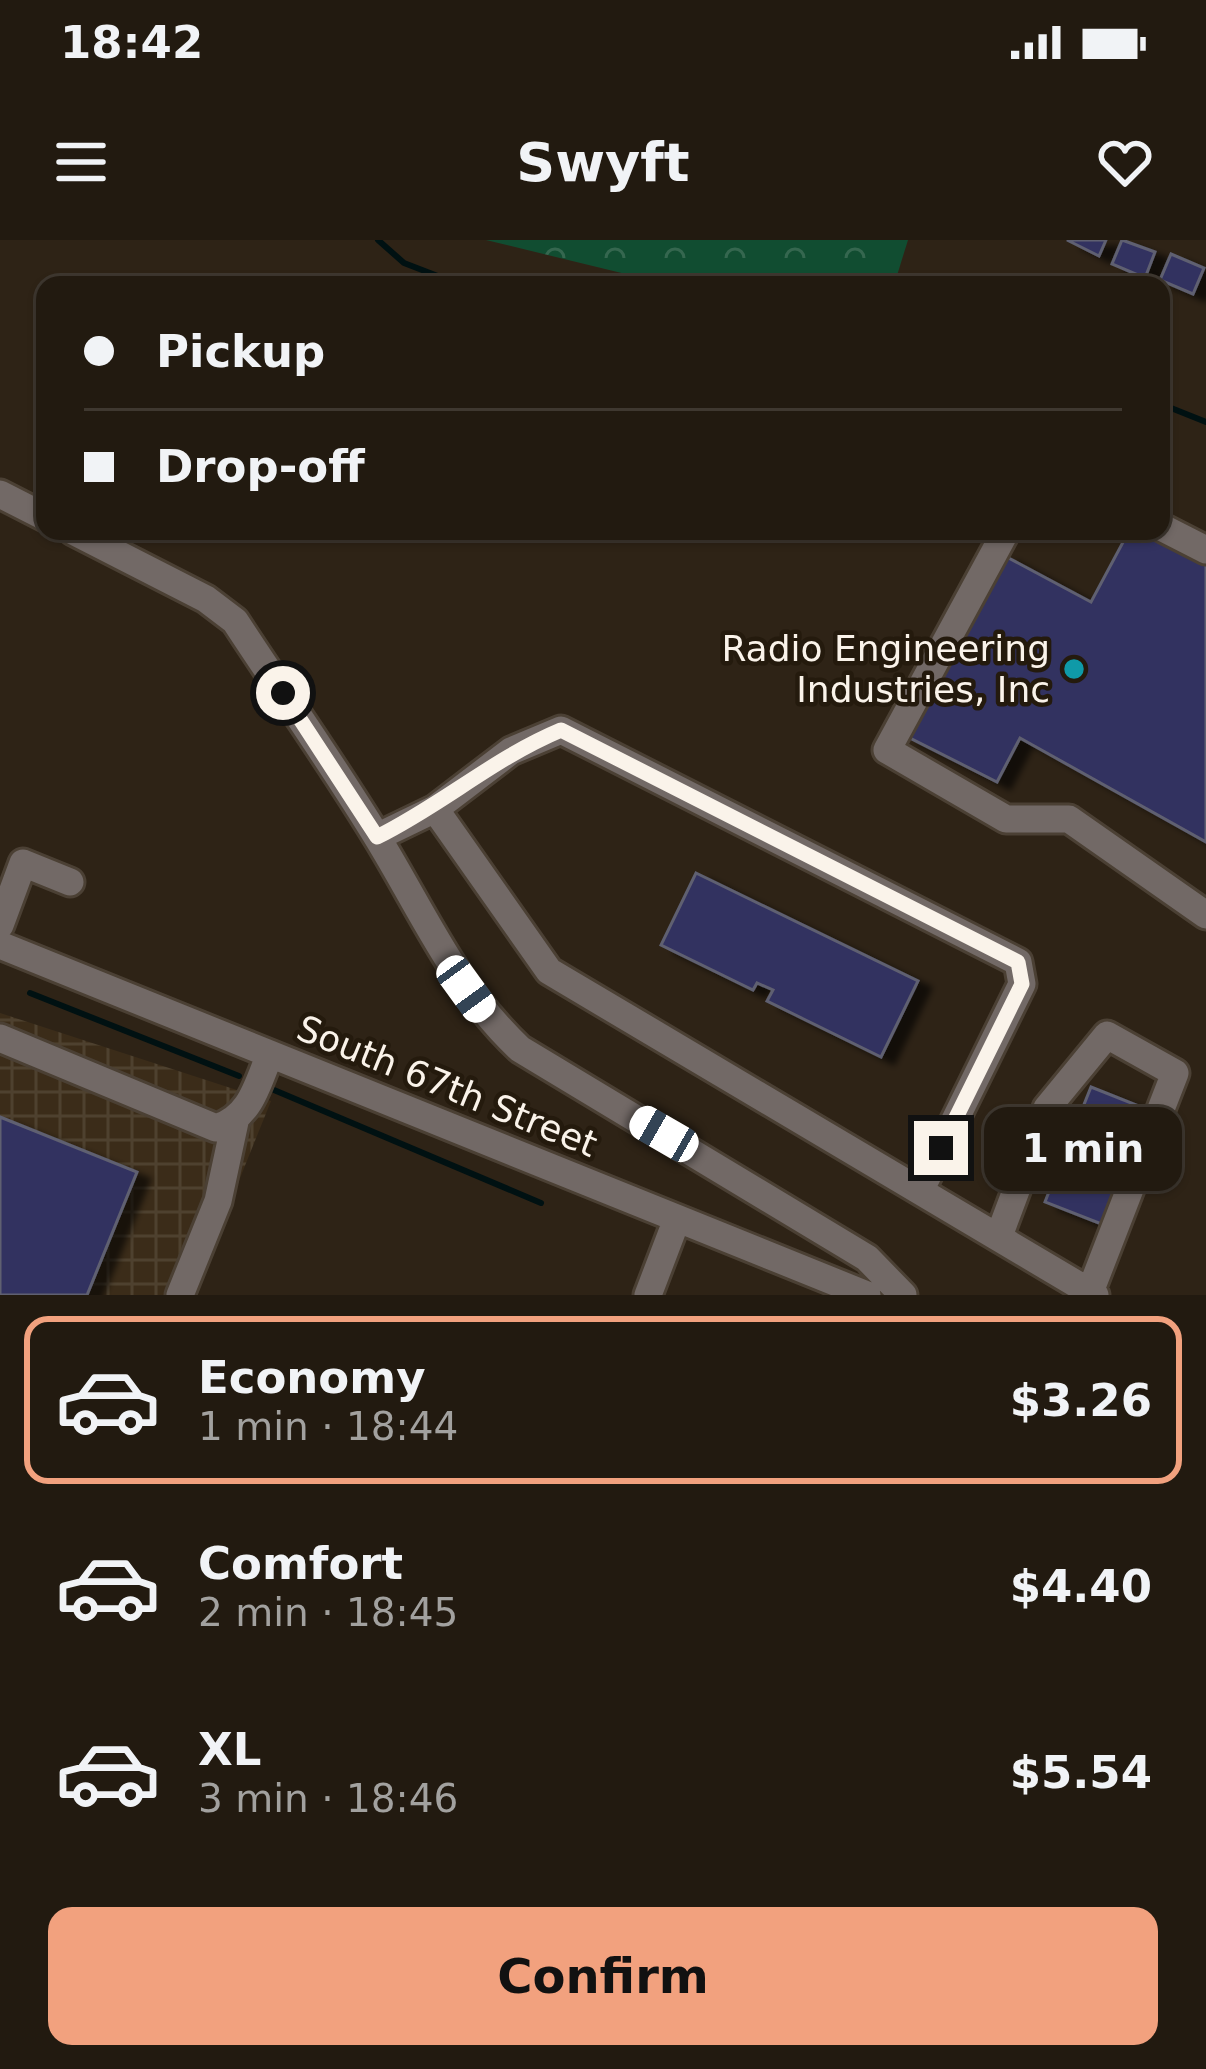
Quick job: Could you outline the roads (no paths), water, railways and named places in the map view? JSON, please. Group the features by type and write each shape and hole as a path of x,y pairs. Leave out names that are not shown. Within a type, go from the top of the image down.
{"street":[{"path":"0,494 36,512"},
{"path":"1170,532 1206,550"},
{"path":"91,540 206,599 235,621 377,837 446,962 486,1017 520,1049 850,1247 903,1295"},
{"path":"1001,540 887,750 1006,819 1069,819 1206,915"},
{"path":"377,837 435,808 511,751 561,730 1018,962 1022,984 921,1190"},
{"path":"435,808 549,971 1093,1294 1175,1073 1107,1035 1047,1108 999,1236"},
{"path":"0,925 23,863 70,882"},
{"name":"South 67th Street","path":"0,945 867,1295"},
{"path":"0,1038 216,1128 235,1122 246,1110 270,1054"},
{"path":"180,1295 218,1201 235,1122"},
{"path":"648,1295 677,1219"}],"waterway":[{"path":"378,240 404,263 438,276"},
{"path":"1170,408 1206,422"},
{"path":"30,993 239,1076"},
{"path":"274,1090 541,1203"}],"place":[{"name":"Radio Engineering Industries, Inc","path":"1074,669"}]}
